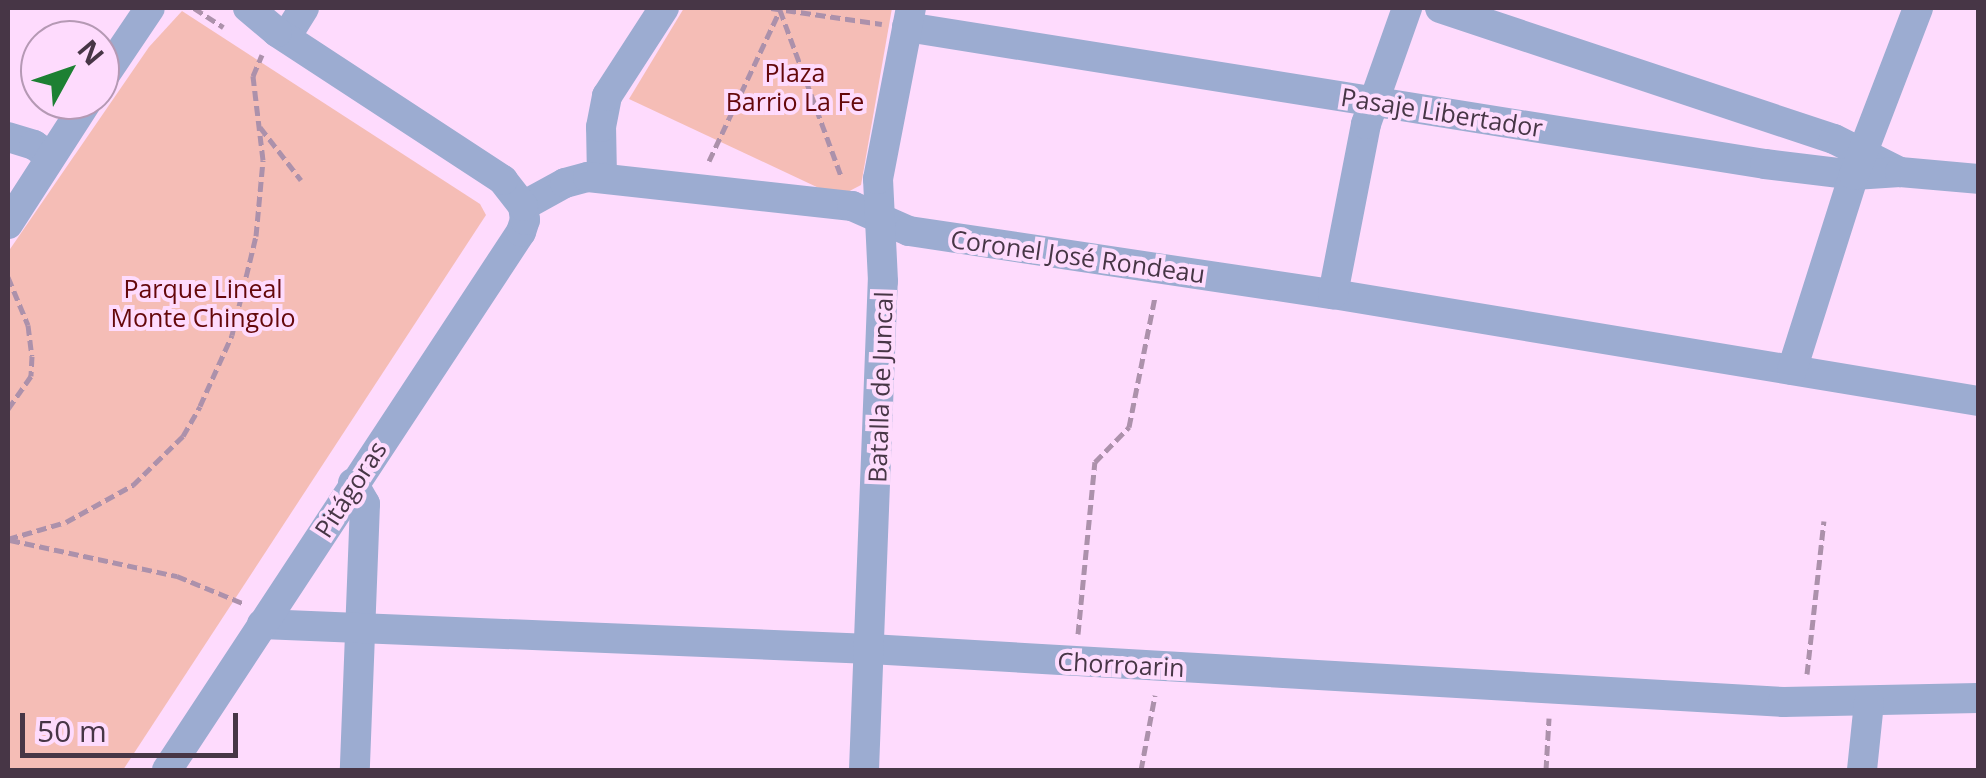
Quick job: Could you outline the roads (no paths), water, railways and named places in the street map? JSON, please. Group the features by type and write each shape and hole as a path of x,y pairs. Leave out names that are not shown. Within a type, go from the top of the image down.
{"street":[{"path":"120,52 150,8"},
{"path":"271,45 304,8"},
{"path":"602,177 601,127 607,96 664,8"},
{"path":"1333,294 1373,101 1407,8"},
{"path":"1440,8 1858,164"},
{"path":"1792,370 1858,164 1918,8"},
{"name":"Pasaje Libertador","path":"909,17 1373,101 1900,172 1978,179"},
{"name":"Batalla de Juncal","path":"864,770 884,281 880,164 909,17"},
{"path":"241,21 271,45 503,180 523,206"},
{"path":"8,224 74,120"},
{"path":"8,136 50,156"},
{"name":"Coronel José Rondeau","path":"523,206 565,184 602,177 852,206 908,231 1333,294 1978,401"},
{"name":"Pitágoras","path":"167,770 521,232 523,206"},
{"path":"353,483 365,504 364,627 354,770"},
{"name":"Chorroarin","path":"266,619 1804,702 1978,698"},
{"path":"1862,770 1870,702"}],"park label":[{"name":"Plaza Barrio La Fe","path":"795,88"},
{"name":"Parque Lineal Monte Chingolo","path":"203,304"}]}
